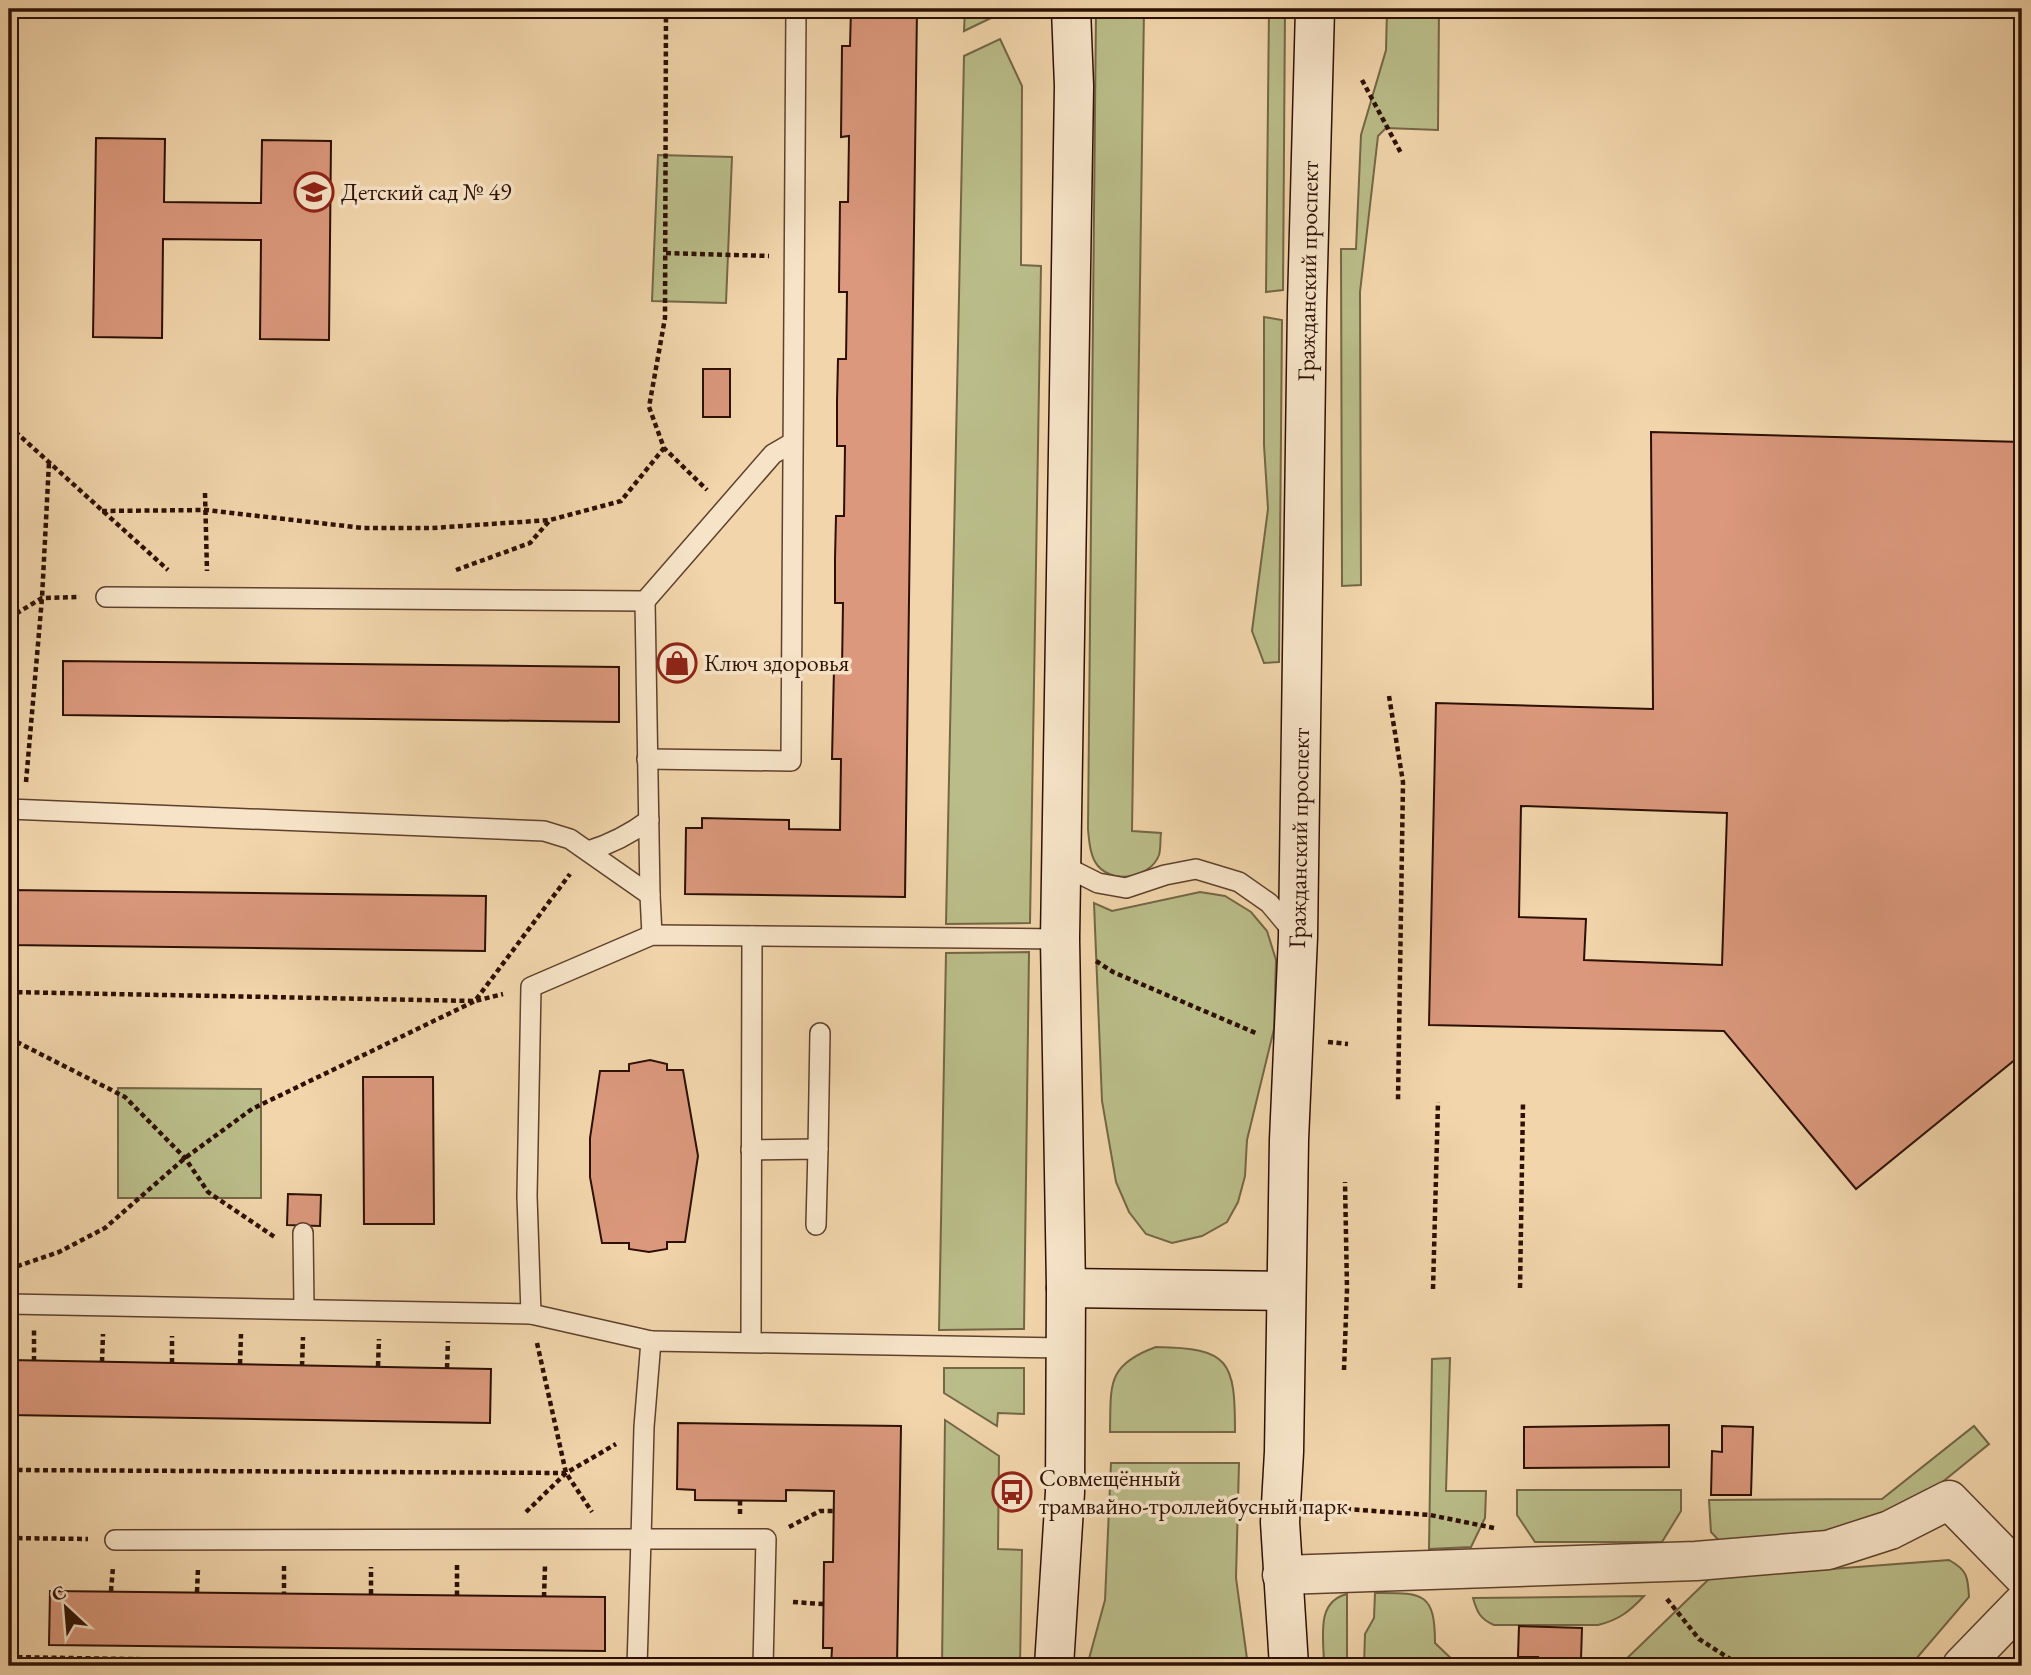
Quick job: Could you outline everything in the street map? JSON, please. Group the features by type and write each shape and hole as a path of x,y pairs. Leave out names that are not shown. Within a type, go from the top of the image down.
{"main road":[{"path":"1054,1666 1065,1492 1066,1288 1060,939 1073,86 1071,9"},
{"name":"Гражданский проспект","path":"1289,1666 1280,1522 1284,1452 1289,1140 1298,937 1307,305 1315,9"},
{"path":"1066,1288 1286,1290"},
{"path":"1282,1575 1696,1562 1828,1550 1890,1530 1949,1500 2022,1575"},
{"path":"1962,1666 2022,1604"}],"lane":[{"path":"647,759 791,761 796,9"},
{"path":"652,934 645,601 773,454 792,443"},
{"path":"106,597 645,601"},
{"path":"16,809 544,831 569,839 650,895"},
{"path":"587,851 629,835 649,820"},
{"path":"1062,865 1098,883 1126,888 1165,875 1196,869 1239,882 1269,903 1298,937"},
{"path":"531,1314 527,1196 531,987 652,934 1060,939"},
{"path":"751,1342 752,936"},
{"path":"816,1225 820,1033"},
{"path":"751,1150 818,1149"},
{"path":"303,1233 304,1308"},
{"path":"9,1304 531,1314 651,1341 1066,1348"},
{"path":"637,1666 644,1427 651,1341"},
{"path":"115,1540 766,1539 763,1666"}],"path":[{"path":"666,9 666,318 649,407 664,447 687,467 725,510"},
{"path":"1362,80 1402,155"},
{"path":"666,253 794,257"},
{"path":"9,426 102,511 203,596"},
{"path":"102,511 206,510 363,528 432,528 550,520 621,501 664,447"},
{"path":"16,809 42,598 49,462"},
{"path":"203,596 205,493"},
{"path":"403,598 467,564 530,542 550,520"},
{"path":"9,618 42,598 106,597"},
{"path":"1389,696 1404,782 1398,1101"},
{"path":"475,1001 587,851"},
{"path":"1060,939 1113,971 1264,1036 1293,1041 1348,1044"},
{"path":"9,1269 59,1252 105,1228 185,1158 252,1109 475,1001 531,987"},
{"path":"9,992 475,1001"},
{"path":"9,1038 125,1097 185,1158 208,1192 303,1256"},
{"path":"1433,1289 1438,1102"},
{"path":"1520,1289 1523,1103"},
{"path":"1344,1370 1347,1289 1345,1182"},
{"path":"531,1314 566,1474 610,1539"},
{"path":"498,1539 566,1474 644,1427"},
{"path":"9,1470 566,1474"},
{"path":"766,1539 820,1511 833,1511"},
{"path":"9,1538 115,1540"},
{"path":"1664,1595 1699,1639 1741,1666"},
{"path":"9,1657 552,1666"}],"green space":[{"path":"965,9 993,9 993,17 964,31"},
{"path":"1096,9 1144,9 1132,831 1161,833 1160,852 1155,863 1141,873 1123,877 1105,872 1095,862 1088,829"},
{"path":"1269,9 1285,9 1283,290 1266,292"},
{"path":"1387,9 1439,9 1438,130 1386,128 1378,136 1360,292 1361,585 1342,586 1341,249 1356,249 1361,135 1386,50"},
{"path":"1000,39 1022,86 1021,265 1041,266 1030,923 946,924 964,56"},
{"path":"658,155 732,157 726,303 652,301"},
{"path":"1264,317 1282,320 1279,662 1264,663 1252,631 1268,509 1264,445"},
{"path":"1200,892 1225,896 1251,912 1267,931 1276,960 1274,1029 1247,1140 1245,1176 1238,1202 1227,1222 1202,1236 1172,1243 1146,1234 1129,1212 1116,1182 1102,1101 1094,903 1112,911"},
{"path":"1029,952 1024,1329 939,1330 946,953"},
{"path":"118,1088 261,1089 261,1198 118,1198"},
{"path":"1156,1347 1200,1351 1223,1363 1230,1374 1233,1389 1235,1432 1110,1432 1112,1389 1120,1369 1128,1361"},
{"path":"1450,1358 1446,1491 1486,1491 1485,1518 1471,1547 1429,1549 1432,1359"},
{"path":"944,1368 1024,1368 1024,1414 998,1413 997,1426 944,1393"},
{"path":"945,1420 999,1456 998,1549 1022,1550 1020,1666 942,1666"},
{"path":"1974,1426 1989,1444 1929,1493 1871,1520 1808,1538 1726,1548 1711,1532 1709,1500 1882,1499"},
{"path":"1111,1463 1239,1463 1236,1578 1248,1666 1087,1666 1105,1600"},
{"path":"1517,1490 1681,1490 1681,1511 1662,1542 1535,1542 1517,1515"},
{"path":"1949,1560 1965,1574 1969,1597 1910,1666 1619,1666 1710,1578"},
{"path":"1375,1593 1415,1595 1423,1599 1432,1613 1435,1643 1459,1666 1364,1666 1365,1634 1374,1618"},
{"path":"1347,1594 1347,1666 1324,1666 1323,1633 1326,1613 1337,1598"},
{"path":"1644,1596 1624,1614 1598,1625 1494,1625 1480,1614 1473,1598"}],"building":[{"path":"851,9 917,9 905,897 685,894 686,828 702,828 702,818 789,820 789,829 840,830 841,759 832,759 834,668 842,668 843,603 835,603 836,516 844,516 845,446 837,446 838,359 846,359 847,292 839,292 840,202 848,202 849,136 841,137 842,46 850,46"},
{"path":"96,138 165,139 164,202 261,203 262,140 331,141 329,340 260,339 261,240 163,239 162,338 93,337"},
{"path":"703,369 730,369 730,417 703,417"},
{"path":"1651,432 2022,442 2022,1054 1856,1189 1724,1031 1429,1025 1436,703 1653,709","holes":["1521,806 1727,813 1722,965 1584,960 1586,919 1519,917"]},
{"name":"Ключ здоровья","path":"677,652 685,655 688,663 685,671 677,674 669,671 666,663 669,655"},
{"path":"63,661 619,667 619,722 63,715"},
{"path":"9,890 486,896 485,951 9,945"},
{"path":"650,1060 667,1064 667,1070 683,1070 698,1156 685,1242 667,1242 667,1249 649,1252 629,1249 629,1243 602,1243 590,1177 590,1138 600,1071 629,1071 629,1064"},
{"path":"363,1077 433,1077 434,1224 364,1224"},
{"path":"288,1194 321,1195 320,1226 287,1225"},
{"path":"9,1360 491,1369 490,1423 9,1415"},
{"path":"678,1423 901,1426 897,1666 831,1666 832,1648 823,1648 824,1562 833,1562 834,1491 786,1490 786,1501 695,1500 695,1490 677,1489"},
{"path":"1669,1425 1669,1467 1524,1468 1524,1427"},
{"path":"1722,1426 1753,1427 1751,1495 1711,1495 1712,1451 1722,1452"},
{"path":"50,1591 605,1597 605,1651 49,1645"},
{"path":"1519,1626 1582,1628 1581,1659 1560,1659 1560,1666 1538,1666 1538,1657 1518,1657"}],"place":[{"name":"Детский сад № 49","path":"314,192"},
{"name":"Ключ здоровья","path":"677,663"},
{"name":"Совмещённый трамвайно-троллейбусный парк","path":"1012,1492"}]}
